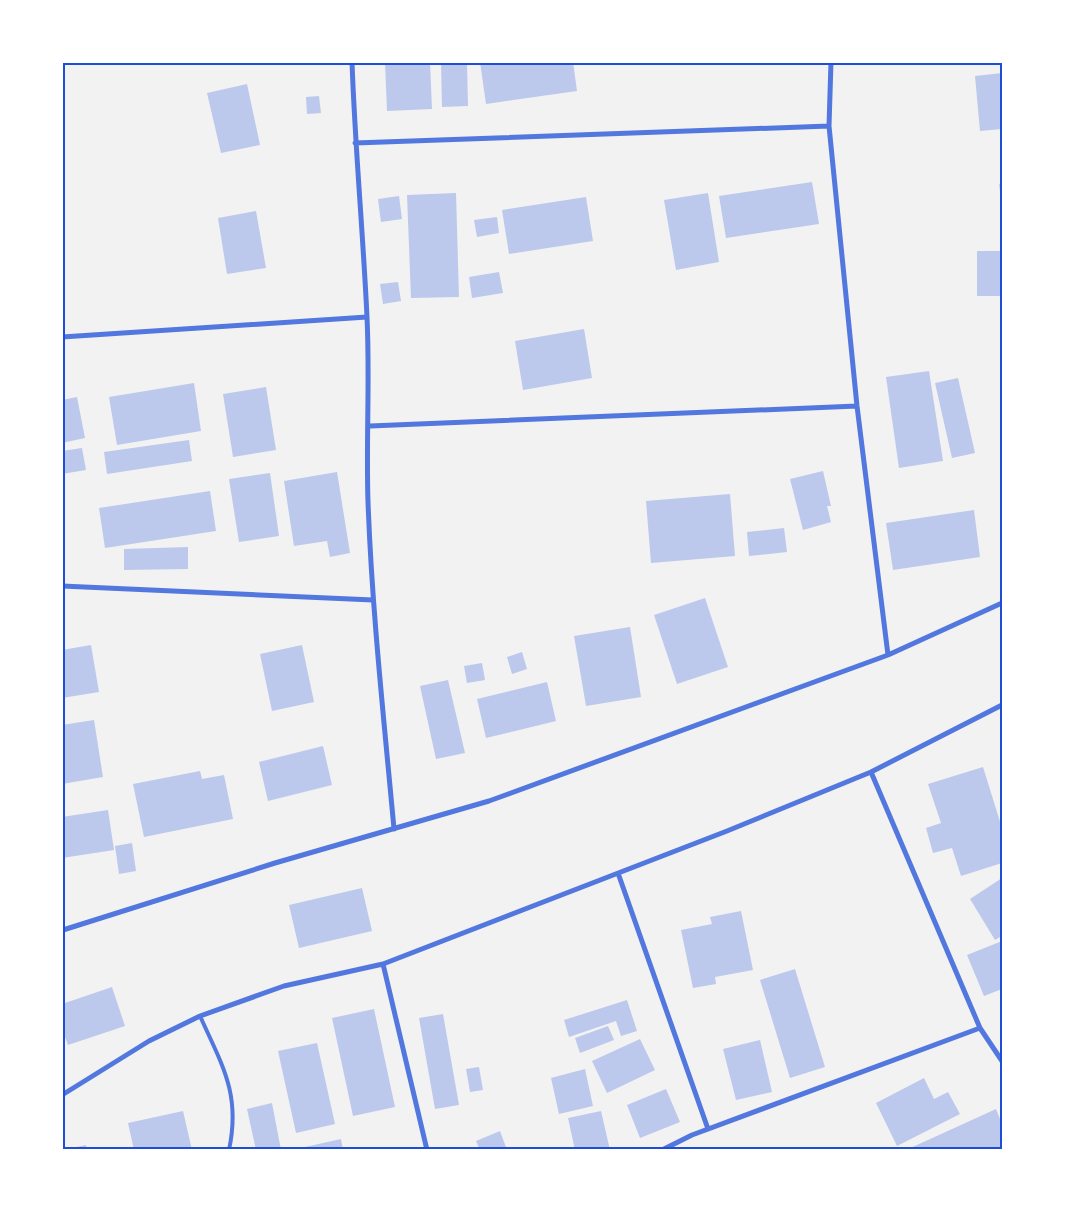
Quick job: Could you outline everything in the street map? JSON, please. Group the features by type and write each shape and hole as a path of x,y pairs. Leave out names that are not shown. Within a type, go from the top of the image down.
{"street":[{"path":"352,62 354,143 367,317 370,426 368,500 373,600 394,829"},
{"path":"831,62 828,126 857,406 888,656"},
{"path":"354,143 828,126"},
{"path":"62,337 367,317"},
{"path":"370,426 857,406"},
{"path":"62,586 373,600"},
{"path":"63,930 275,863 489,801 888,656 1002,603"},
{"path":"62,1095 149,1041 200,1016 284,986 382,964 618,873 871,772 1002,704"},
{"path":"871,772 980,1028 1002,1061"},
{"path":"618,873 708,1129"},
{"path":"382,964 428,1150"},
{"path":"662,1150 708,1129 980,1028"}],"lane":[{"path":"200,1016 226,1073 233,1098 234,1125 229,1150"}],"building":[{"path":"385,62 430,62 432,109 387,111"},
{"path":"441,62 467,62 468,106 442,107"},
{"path":"480,62 573,62 577,91 486,104"},
{"path":"1002,73 1002,129 980,131 975,76"},
{"path":"247,84 260,145 221,153 207,93"},
{"path":"319,96 321,113 307,114 306,97"},
{"path":"812,182 819,224 726,238 719,196"},
{"path":"1002,183 1002,199 1001,199 999,184"},
{"path":"456,193 459,297 411,298 407,195"},
{"path":"708,193 719,262 676,270 664,200"},
{"path":"399,196 402,219 381,222 378,199"},
{"path":"586,197 593,241 509,254 502,210"},
{"path":"256,211 266,268 227,274 218,218"},
{"path":"497,217 499,233 477,237 474,220"},
{"path":"977,251 1002,251 1002,296 977,296"},
{"path":"499,272 503,293 472,298 469,277"},
{"path":"398,282 401,301 383,304 380,284"},
{"path":"584,329 592,378 523,390 515,341"},
{"path":"929,371 943,461 899,468 886,377"},
{"path":"958,378 975,453 952,458 935,383"},
{"path":"194,383 201,431 117,445 109,397"},
{"path":"266,387 276,450 233,457 223,394"},
{"path":"77,397 85,438 62,443 62,400"},
{"path":"189,440 192,461 107,474 104,452"},
{"path":"82,448 86,470 62,474 62,451"},
{"path":"823,471 831,506 827,506 831,522 803,530 790,479"},
{"path":"337,472 350,553 330,557 327,541 294,546 284,481"},
{"path":"270,473 279,536 239,542 229,479"},
{"path":"210,491 216,531 105,548 99,508"},
{"path":"730,494 735,556 651,563 646,501"},
{"path":"974,510 980,557 893,570 886,523"},
{"path":"784,528 787,552 749,556 747,532"},
{"path":"188,547 188,569 124,570 124,549"},
{"path":"705,598 728,667 677,684 654,615"},
{"path":"630,627 641,697 586,706 574,636"},
{"path":"91,645 99,692 62,698 62,650"},
{"path":"302,645 314,702 272,711 260,654"},
{"path":"522,652 527,669 512,674 507,657"},
{"path":"482,663 485,680 467,683 464,666"},
{"path":"448,680 465,753 436,759 420,686"},
{"path":"547,682 556,721 486,738 477,699"},
{"path":"94,720 103,777 62,784 62,725"},
{"path":"323,746 332,785 268,801 259,762"},
{"path":"983,767 1002,828 1002,863 961,876 952,848 933,853 926,828 941,823 928,784"},
{"path":"200,771 202,779 224,775 233,819 144,837 133,784"},
{"path":"108,810 114,850 62,858 62,817"},
{"path":"132,843 136,871 119,874 115,846"},
{"path":"1002,878 1002,936 995,940 970,899"},
{"path":"362,888 372,931 299,948 289,905"},
{"path":"741,911 753,970 715,977 716,984 693,988 681,930 712,924 710,917"},
{"path":"1002,941 1002,989 984,996 967,955"},
{"path":"795,969 825,1067 790,1078 760,980"},
{"path":"112,987 125,1026 68,1045 62,1029 62,1004"},
{"path":"627,1000 637,1031 621,1036 616,1021 569,1037 564,1020"},
{"path":"374,1009 395,1107 353,1116 332,1018"},
{"path":"443,1014 459,1105 435,1109 419,1018"},
{"path":"608,1026 614,1040 580,1053 575,1038"},
{"path":"640,1039 655,1070 607,1093 592,1061"},
{"path":"760,1040 772,1092 736,1100 723,1049"},
{"path":"317,1043 335,1124 296,1133 278,1051"},
{"path":"479,1067 483,1090 470,1092 466,1069"},
{"path":"585,1069 593,1106 559,1114 551,1078"},
{"path":"924,1078 934,1099 948,1092 960,1114 897,1146 876,1103"},
{"path":"666,1089 680,1122 640,1138 627,1105"},
{"path":"272,1103 281,1150 256,1150 247,1109"},
{"path":"996,1109 1002,1124 1002,1150 906,1150"},
{"path":"183,1111 192,1150 134,1150 128,1123"},
{"path":"601,1111 610,1150 575,1150 568,1118"},
{"path":"500,1131 507,1150 480,1150 476,1141"},
{"path":"341,1139 343,1150 296,1150 296,1149"},
{"path":"86,1145 87,1150 68,1150 68,1149"}]}
